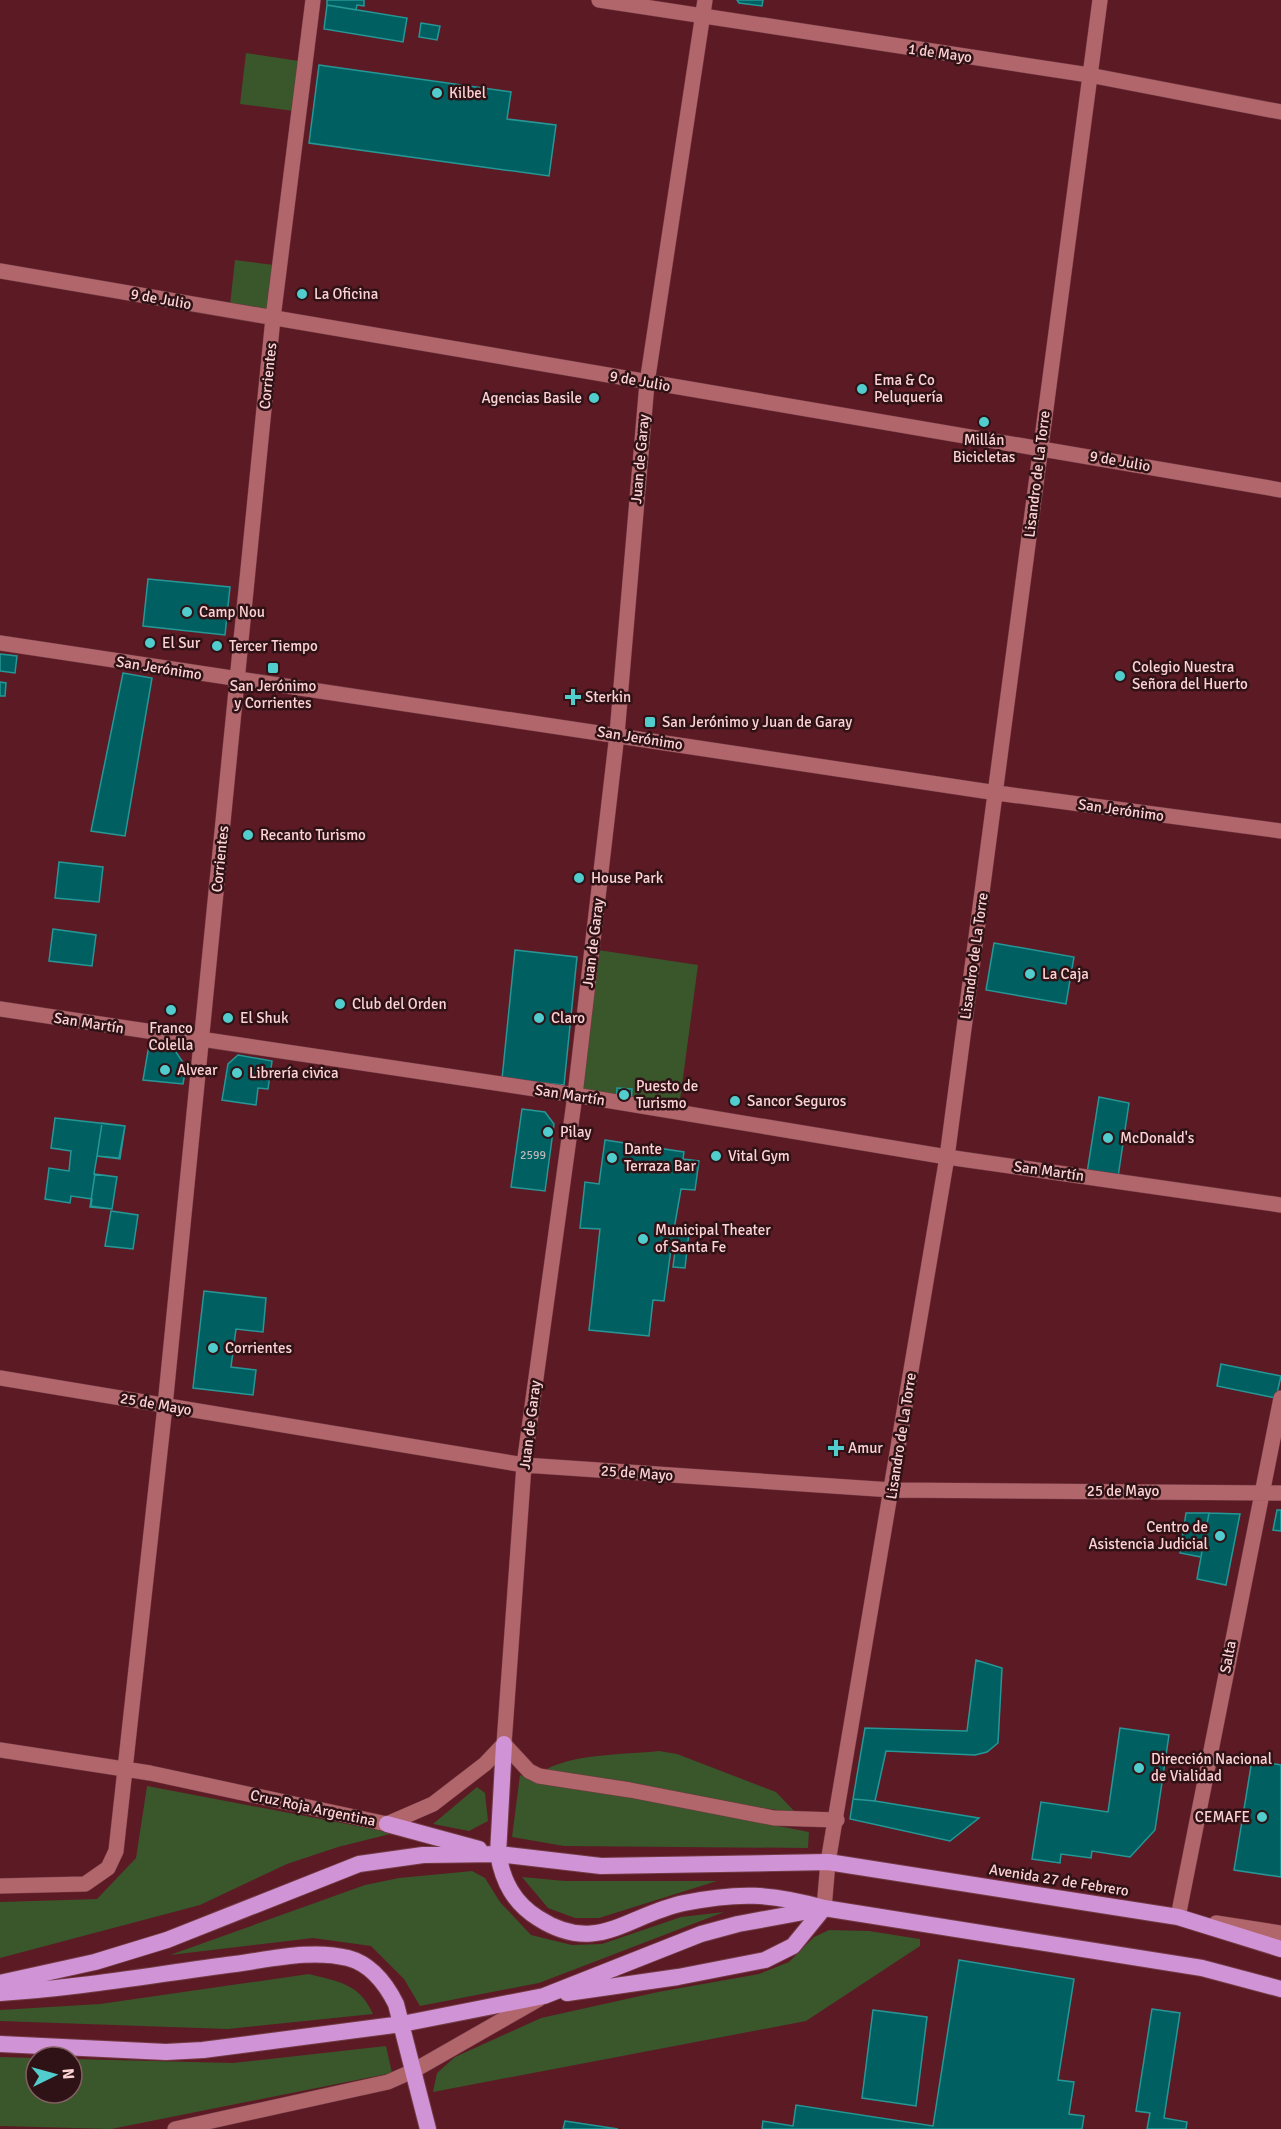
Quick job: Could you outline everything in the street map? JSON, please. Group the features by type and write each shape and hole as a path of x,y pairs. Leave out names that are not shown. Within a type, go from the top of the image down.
{"highway":[{"path":"504,1744 498,1854 501,1871 518,1903 551,1926 575,1935 605,1931 681,1903 720,1897 766,1894 824,1908 1182,1965 1273,1987"},
{"path":"387,1824 498,1854"},
{"path":"0,1983 95,1962 167,1940 359,1864 395,1857 498,1854"},
{"name":"Avenida 27 de Febrero","path":"498,1854 601,1866 828,1862 1178,1917 1281,1949"},
{"path":"544,1996 701,1934 738,1924 824,1908"},
{"path":"0,2044 166,2052 203,2050 402,2024 544,1996 678,1977 765,1960 793,1946 824,1908"},
{"path":"0,1993 98,1984 310,1954 350,1959 369,1969 387,1987 396,2004 428,2129"}],"street":[{"name":"Corrientes","path":"0,1886 85,1884 108,1868 116,1851 127,1768 165,1406 273,318 313,0"},
{"name":"1 de Mayo","path":"598,0 703,18 1089,75 1281,112"},
{"name":"Juan de Garay","path":"504,1744 524,1465 575,1095 617,734 647,382 705,0"},
{"name":"Lisandro de La Torre","path":"824,1908 828,1862 837,1820 947,1156 997,793 1040,447 1100,0"},
{"name":"9 de Julio","path":"0,271 1281,490"},
{"name":"San Jerónimo","path":"0,643 238,680 617,734 997,793 1281,831"},
{"name":"San Martín","path":"0,1009 575,1095 947,1156 1281,1205"},
{"name":"25 de Mayo","path":"0,1378 524,1465 892,1490 1260,1491 1281,1493"},
{"name":"Salta","path":"1178,1917 1260,1491 1281,1398"},
{"name":"Cruz Roja Argentina","path":"0,1750 127,1768 387,1824 433,1804 485,1764 504,1744"},
{"path":"504,1744 538,1776 630,1790 774,1818 837,1820"},
{"path":"1178,1917 1281,1933"},
{"path":"1273,1987 1281,1994"},
{"path":"175,2129 388,2082 414,2071 544,1996"}],"green space":[{"path":"246,53 299,61 294,111 240,104"},
{"path":"235,260 274,265 269,311 230,305"},
{"path":"598,950 698,965 679,1108 580,1092"},
{"path":"659,1751 677,1754 776,1792 796,1813 540,1773 552,1766 581,1758"},
{"path":"520,1775 538,1782 628,1796 809,1832 808,1848 564,1846 512,1837"},
{"path":"147,1786 394,1833 338,1847 287,1864 200,1905 0,1958 0,1902 97,1899 136,1858"},
{"path":"477,1787 485,1793 488,1821 469,1831 433,1824"},
{"path":"472,1871 485,1878 500,1902 531,1935 572,1945 602,1944 681,1917 724,1912 539,1983 420,2006 404,1979 371,1946 313,1938 170,1955 365,1885 399,1878"},
{"path":"522,1877 565,1881 717,1881 599,1918 575,1918 548,1908"},
{"path":"829,1930 869,1931 920,1939 920,1946 806,2021 433,2092 437,2073 455,2057 541,2018 658,1992 759,1974 789,1962 814,1937"},
{"path":"309,1974 339,1982 355,1990 373,2014 228,2029 0,2021 0,2010 100,2004"},
{"path":"386,2046 392,2073 111,2129 0,2126 0,2057 24,2058 24,2105 84,2105 84,2059 233,2063"}],"building":[{"path":"327,0 364,0 364,6 357,5 356,10 327,5"},
{"path":"737,0 763,0 762,6 739,3"},
{"path":"327,5 407,18 403,42 324,29"},
{"path":"421,23 440,26 437,40 419,37"},
{"path":"319,65 511,92 507,119 556,125 549,176 309,143"},
{"path":"148,579 230,587 225,635 143,626"},
{"path":"0,654 17,656 15,673 0,671"},
{"path":"123,673 152,678 125,836 91,831"},
{"path":"0,682 6,683 5,696 0,696"},
{"path":"59,862 103,867 99,902 55,898"},
{"path":"53,929 96,935 92,966 49,961"},
{"name":"La Caja","path":"994,943 1074,957 1066,1004 986,990"},
{"name":"Claro","path":"515,950 577,957 564,1085 502,1079"},
{"path":"149,1045 174,1049 186,1067 183,1084 143,1080"},
{"path":"238,1055 272,1061 268,1089 258,1088 256,1105 222,1100 228,1064"},
{"name":"Puesto de Turismo","path":"617,1088 632,1089 631,1103 616,1101"},
{"name":"McDonald's","path":"1099,1097 1129,1103 1118,1177 1087,1173"},
{"path":"522,1109 545,1112 554,1124 545,1191 511,1187"},
{"path":"55,1118 125,1126 119,1158 97,1156 94,1174 117,1177 112,1209 91,1206 92,1199 71,1196 70,1203 45,1199 49,1168 69,1171 71,1151 51,1148"},
{"path":"102,1123 125,1126 120,1159 97,1156"},
{"name":"Municipal Theater of Santa Fe","path":"605,1140 684,1152 683,1159 699,1161 695,1190 681,1189 673,1235 677,1236 678,1231 689,1232 685,1268 673,1267 676,1243 672,1242 664,1301 653,1300 649,1336 589,1330 600,1229 580,1228 585,1182 599,1184"},
{"path":"95,1174 117,1177 112,1209 90,1207"},
{"path":"111,1211 138,1215 133,1249 105,1246"},
{"path":"204,1291 266,1298 263,1332 236,1329 231,1367 256,1370 253,1395 193,1388"},
{"path":"1221,1364 1281,1376 1276,1398 1217,1386"},
{"path":"1277,1510 1281,1510 1281,1531 1273,1530"},
{"path":"1186,1513 1209,1513 1201,1557 1180,1553"},
{"name":"Centro de Asistencia Judicial","path":"1209,1513 1240,1514 1226,1585 1197,1579"},
{"path":"976,1660 1002,1668 998,1743 987,1752 975,1755 886,1751 875,1801 853,1799 865,1728 967,1731"},
{"name":"Dirección Nacional de Vialidad","path":"1120,1728 1169,1735 1155,1830 1130,1857 1092,1851 1091,1858 1061,1854 1060,1863 1032,1859 1041,1802 1108,1812"},
{"name":"CEMAFE","path":"1252,1760 1281,1765 1281,1877 1234,1870"},
{"path":"853,1799 979,1818 950,1841 850,1819"},
{"path":"959,1960 1074,1979 1058,2080 1074,2082 1069,2114 1084,2116 1082,2129 762,2129 763,2121 793,2126 796,2105 933,2126"},
{"path":"1152,2009 1180,2013 1164,2118 1187,2122 1186,2129 1147,2129 1150,2113 1136,2111"},
{"path":"873,2010 927,2017 916,2106 862,2098"},
{"path":"565,2121 618,2129 563,2129"}],"place":[{"name":"Kilbel","path":"437,93"},
{"name":"La Oficina","path":"302,294"},
{"name":"Ema & Co Peluquería","path":"862,389"},
{"name":"Agencias Basile","path":"594,398"},
{"name":"Millán Bicicletas","path":"984,422"},
{"name":"Camp Nou","path":"187,612"},
{"name":"El Sur","path":"150,643"},
{"name":"Tercer Tiempo","path":"217,646"},
{"name":"San Jerónimo y Corrientes","path":"273,668"},
{"name":"Colegio Nuestra Señora del Huerto","path":"1120,676"},
{"name":"Sterkin","path":"573,697"},
{"name":"San Jerónimo y Juan de Garay","path":"650,722"},
{"name":"Recanto Turismo","path":"248,835"},
{"name":"House Park","path":"579,878"},
{"name":"La Caja","path":"1030,974"},
{"name":"Club del Orden","path":"340,1004"},
{"name":"Franco Colella","path":"171,1010"},
{"name":"El Shuk","path":"228,1018"},
{"name":"Claro","path":"539,1018"},
{"name":"Alvear","path":"165,1070"},
{"name":"Librería civica","path":"237,1073"},
{"name":"Puesto de Turismo","path":"624,1095"},
{"name":"Sancor Seguros","path":"735,1101"},
{"name":"Pilay","path":"548,1132"},
{"name":"McDonald's","path":"1108,1138"},
{"name":"Vital Gym","path":"716,1156"},
{"name":"Dante Terraza Bar","path":"612,1158"},
{"name":"Municipal Theater of Santa Fe","path":"643,1239"},
{"name":"Corrientes","path":"213,1348"},
{"name":"Amur","path":"836,1448"},
{"name":"Centro de Asistencia Judicial","path":"1220,1536"},
{"name":"Dirección Nacional de Vialidad","path":"1139,1768"},
{"name":"CEMAFE","path":"1262,1817"}]}
